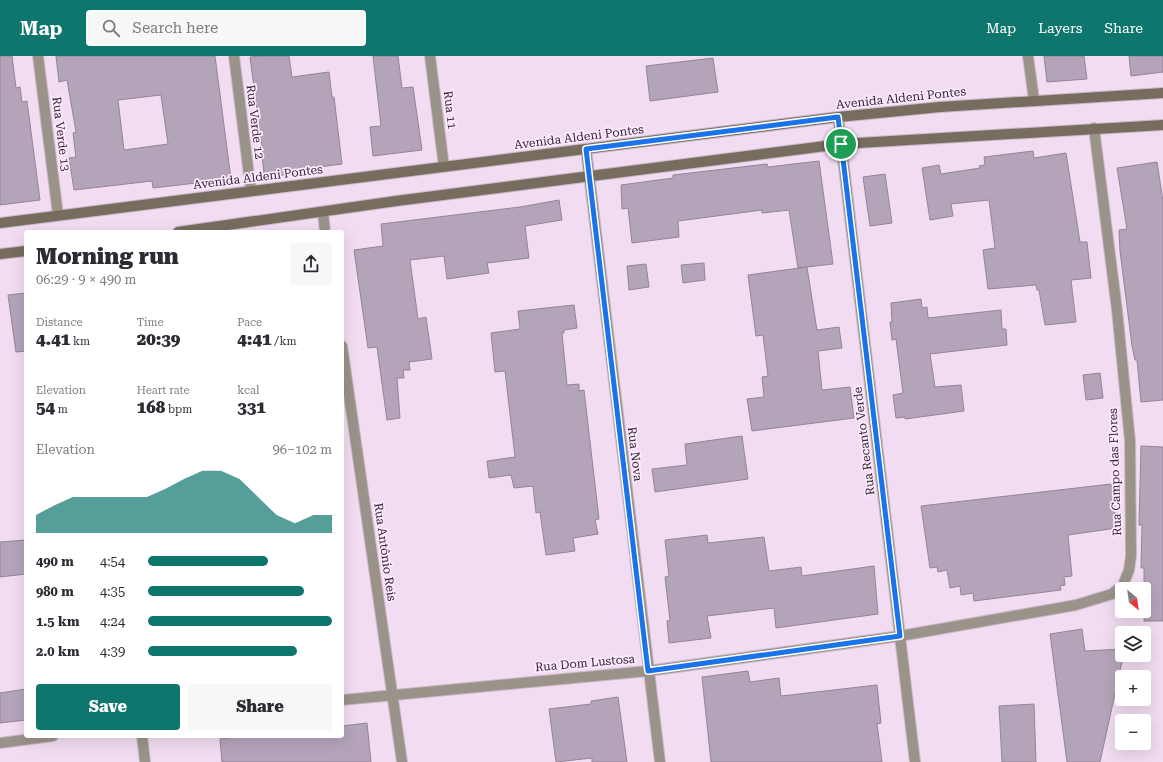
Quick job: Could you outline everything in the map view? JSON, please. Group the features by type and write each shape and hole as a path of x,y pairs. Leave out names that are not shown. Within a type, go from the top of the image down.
{"main road":[{"name":"Avenida Aldeni Pontes","path":"0,223 838,117 940,106 1163,93"},
{"path":"192,230 841,144 1094,128 1163,126"},
{"path":"0,254 24,251"}],"street":[{"name":"Rua Verde 13","path":"38,56 58,215"},
{"name":"Rua Verde 12","path":"234,56 251,191"},
{"name":"Rua 11","path":"430,56 444,167"},
{"path":"1028,56 1034,100"},
{"name":"Rua Recanto Verde","path":"838,117 915,762"},
{"name":"Rua Campo das Flores","path":"900,636 1076,605 1112,594 1123,585 1129,570 1131,556 1130,441 1117,310 1094,128"},
{"name":"Rua Nova","path":"586,149 660,762"},
{"path":"322,212 325,230"},
{"name":"Rua Antônio Reis","path":"344,360 402,762"},
{"name":"Rua Dom Lustosa","path":"344,700 648,671 900,636"},
{"path":"0,743 38,738"},
{"path":"142,738 146,762"}],"building":[{"path":"0,56 12,56 16,88 20,87 22,102 27,101 40,200 0,205"},
{"path":"56,56 215,56 231,179 153,188 152,181 74,190 69,158 76,157 73,133 76,132 67,80 59,82","holes":["161,95 168,144 124,150 118,100"]},
{"path":"289,56 292,77 329,72 332,97 334,97 342,164 319,167 320,171 266,177 266,173 264,174 263,155 250,57"},
{"path":"373,56 398,56 402,88 413,87 422,150 373,156 370,127 381,126"},
{"path":"1044,56 1084,56 1087,79 1047,82"},
{"path":"1129,56 1163,56 1163,72 1131,76"},
{"path":"713,58 718,92 650,101 646,66"},
{"path":"1033,151 1034,158 1066,153 1080,242 1087,242 1091,278 1071,280 1076,322 1045,325 1039,290 1037,290 1036,285 988,289 983,250 995,248 989,200 951,204 953,216 930,220 922,168 939,165 941,174 980,168 979,166 985,165 984,157"},
{"path":"819,161 833,264 798,268 789,210 762,213 762,210 678,221 679,237 632,243 628,208 622,209 621,185 673,178 673,175 767,164 768,167"},
{"path":"1157,162 1163,201 1163,400 1141,402 1137,360 1135,360 1132,346 1120,251 1119,230 1127,229 1117,168"},
{"path":"885,174 892,223 870,226 863,177"},
{"path":"559,200 562,220 525,226 529,258 487,263 489,273 447,279 444,256 410,260 418,319 426,317 432,359 409,362 410,370 403,370 404,378 397,378 400,418 387,420 377,347 368,348 354,250 383,246 381,224 520,207"},
{"path":"704,263 705,280 683,283 681,265"},
{"path":"646,264 649,287 629,290 627,266"},
{"path":"807,267 817,330 839,327 842,348 818,351 822,390 850,387 854,418 752,431 747,399 764,397 762,377 768,376 763,335 756,336 748,275"},
{"path":"24,293 24,351 16,352 8,295"},
{"path":"921,299 922,308 927,307 928,318 1001,310 1002,329 1006,329 1007,345 930,354 935,387 961,385 964,411 905,419 905,417 896,418 893,395 903,393 896,339 892,340 890,322 892,322 891,303"},
{"path":"574,305 577,328 564,330 564,333 562,333 567,385 579,384 579,391 584,390 599,519 595,520 598,534 573,538 575,551 546,555 540,512 536,513 533,486 514,488 511,475 489,478 487,461 515,457 505,371 495,372 491,333 520,329 518,311"},
{"path":"1100,373 1103,398 1086,400 1083,375"},
{"path":"742,436 748,479 655,492 652,469 687,465 685,444"},
{"path":"1141,446 1163,447 1163,621 1144,621 1144,618 1151,618 1151,582 1144,582 1144,568 1141,568 1142,525 1139,525"},
{"path":"1111,484 1117,528 1068,535 1072,576 1064,577 1065,585 1060,586 1061,590 974,601 973,593 961,595 960,586 950,588 947,570 938,572 937,567 930,568 921,506"},
{"path":"707,535 708,543 764,537 769,571 801,567 802,576 874,566 878,614 776,628 774,608 707,616 711,638 669,643 667,621 670,620 665,577 669,576 665,540"},
{"path":"24,540 24,574 0,577 0,542"},
{"path":"1082,629 1085,651 1115,649 1115,662 1122,662 1120,670 1115,670 1115,694 1100,762 1067,762 1050,634"},
{"path":"748,671 750,682 779,678 781,696 877,685 881,723 877,724 882,762 711,762 702,677"},
{"path":"24,689 24,720 0,723 0,693"},
{"path":"618,697 627,762 592,762 592,758 556,762 549,709 591,704 591,701"},
{"path":"1034,704 1036,762 1002,762 999,706"},
{"path":"367,723 371,762 222,762 220,739 344,738 344,726"}],"route":[{"path":"838,117 841,144 900,636 648,671 586,149 838,117"}]}
